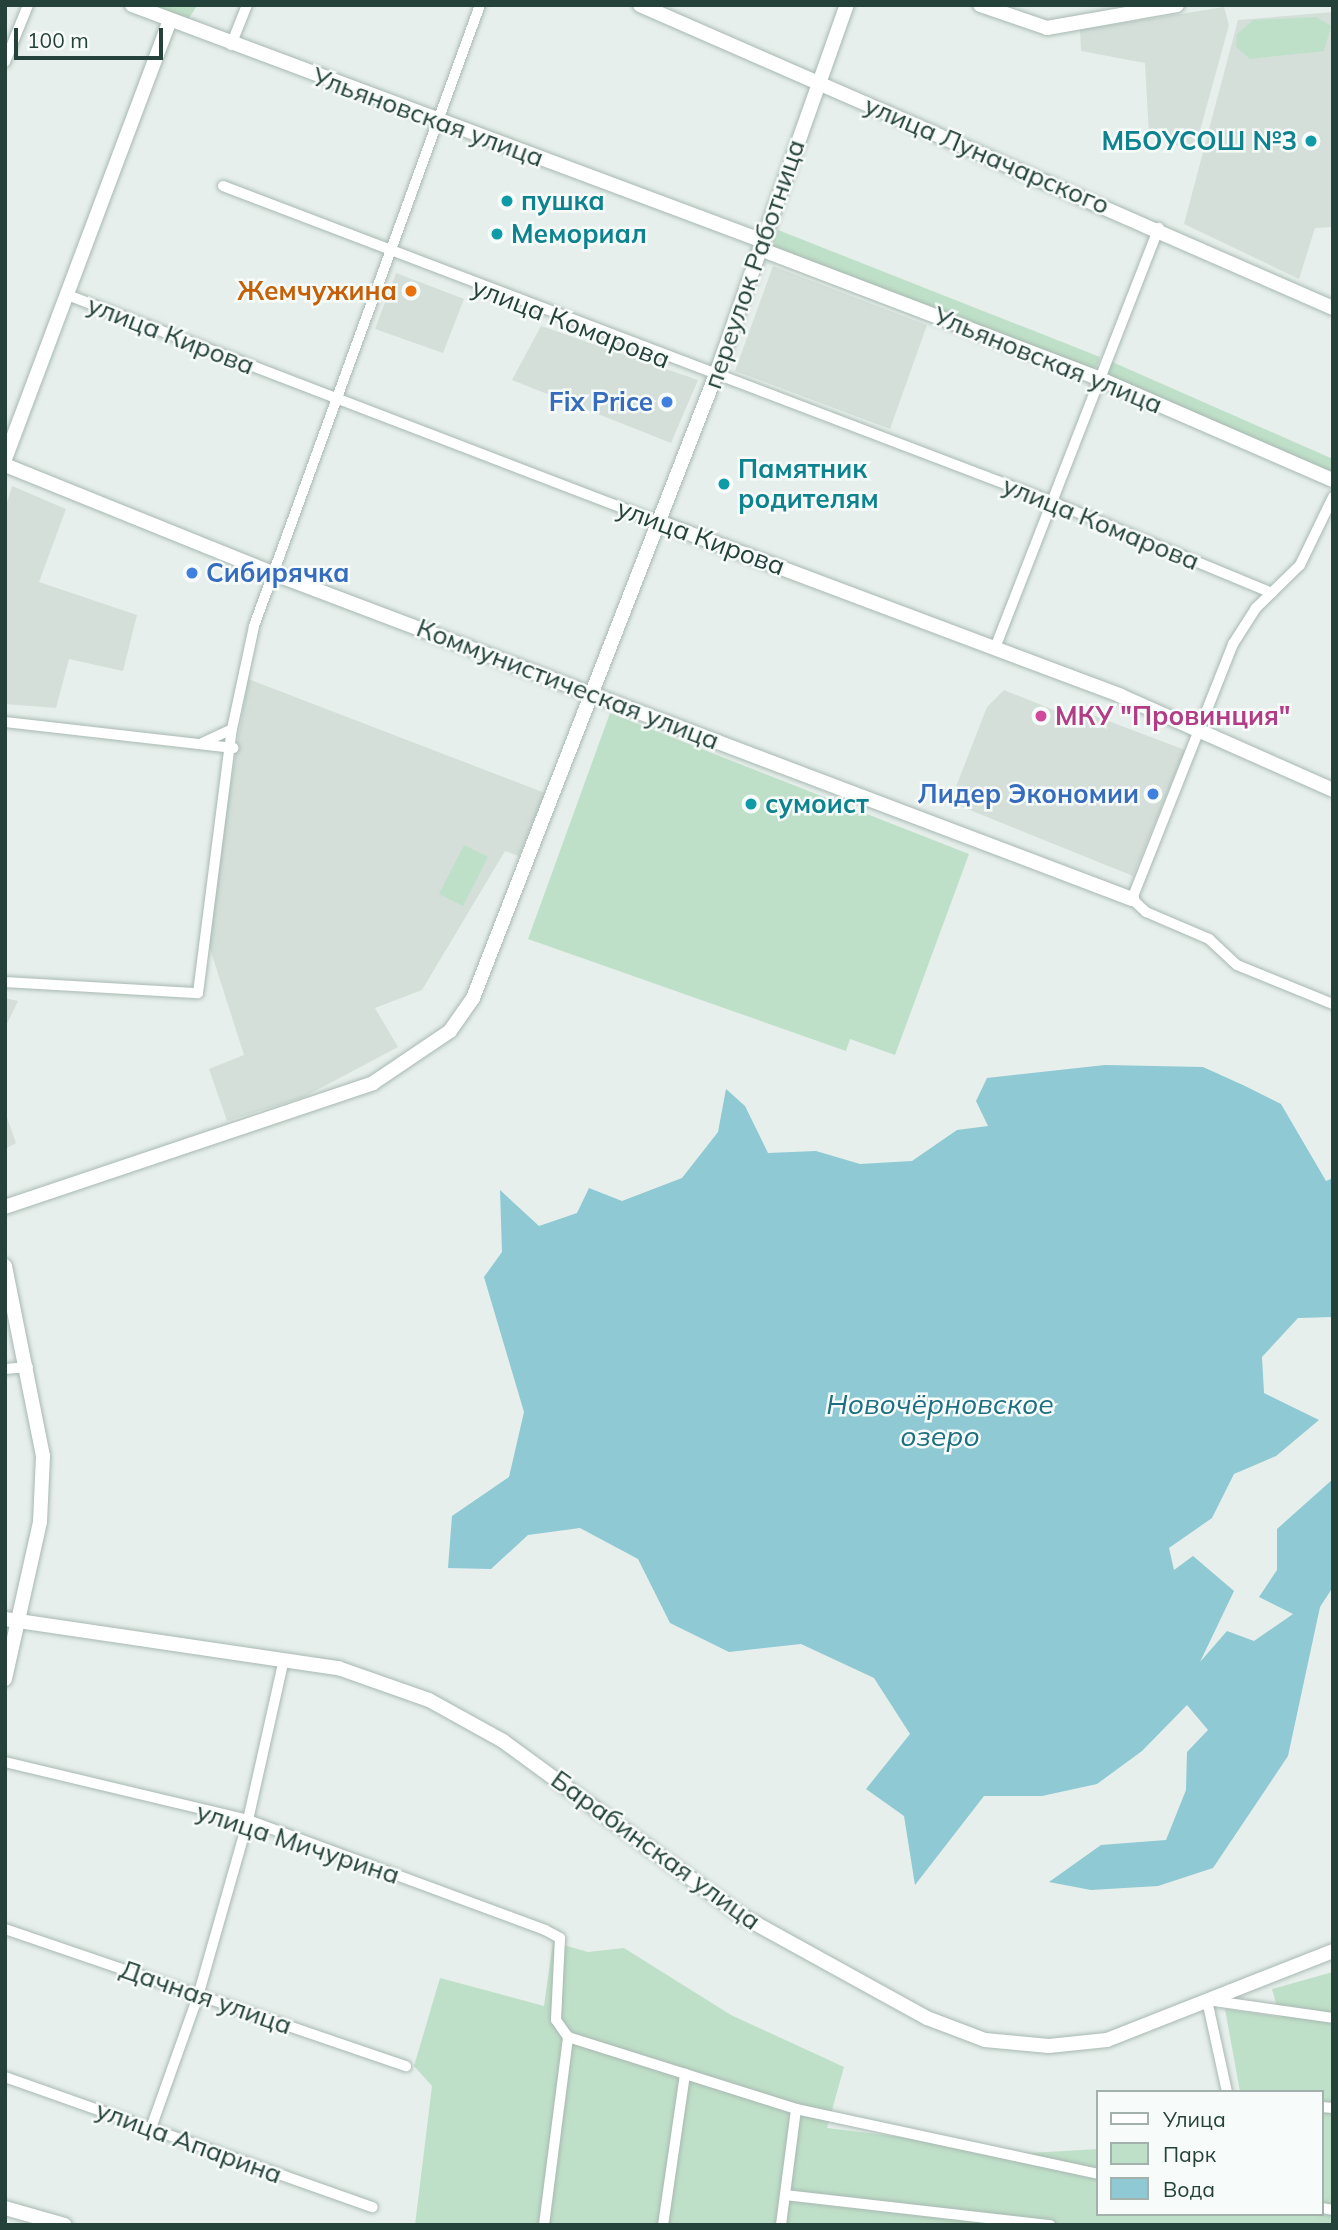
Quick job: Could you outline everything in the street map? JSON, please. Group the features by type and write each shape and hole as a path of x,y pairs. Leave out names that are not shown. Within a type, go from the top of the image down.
{"street":[{"path":"5,62 28,5"},
{"name":"Ульяновская улица","path":"132,5 231,45 437,120 762,245 1098,377 1333,480"},
{"path":"231,45 247,5"},
{"path":"5,982 198,993 234,748 232,729 272,573 480,5"},
{"name":"улица Луначарского","path":"640,5 1159,227 1333,308"},
{"name":"переулок Работница","path":"5,1207 373,1083 450,1031 473,998 594,694 715,377 816,82 847,5"},
{"path":"980,5 1046,28 1177,5"},
{"path":"5,459 170,20"},
{"name":"улица Комарова","path":"223,186 388,254 1049,500 1272,593"},
{"path":"995,648 1049,500 1159,227"},
{"name":"улица Кирова","path":"65,294 336,400 995,648 1333,790"},
{"name":"Коммунистическая улица","path":"5,465 272,573 1132,899"},
{"path":"1333,498 1300,565 1272,593 1233,644 1132,899 1146,912 1209,939 1237,965 1333,1004"},
{"path":"5,722 234,748"},
{"path":"196,745 232,729"},
{"path":"5,1266 28,1367 43,1455 40,1522 10,1619 5,1679"},
{"path":"5,1369 28,1367"},
{"name":"Барабинская улица","path":"10,1619 284,1659 393,1686 463,1716 622,1824 727,1906 954,2029 993,2041 1081,2044 1207,2000 1333,1951"},
{"path":"151,2128 198,1996 248,1820 284,1659"},
{"name":"улица Мичурина","path":"5,1762 248,1820 545,1930 560,1938 555,2020 569,2037"},
{"name":"Дачная улица","path":"5,1929 406,2066"},
{"path":"1227,2090 1207,2000 1333,2018"},
{"path":"544,2225 569,2037 796,2109 1096,2174"},
{"path":"663,2225 685,2074"},
{"name":"улица Апарина","path":"5,2077 373,2207"},
{"path":"781,2225 796,2109"},
{"path":"785,2195 1050,2225"},
{"path":"5,2208 65,2225"}],"shaded area":[{"path":"1224,7 1229,25 1196,145 1184,148 1149,135 1145,63 1081,51 1080,30"},
{"path":"1333,12 1333,227 1315,228 1299,279 1184,224 1238,20"},
{"path":"773,266 927,325 890,429 735,371"},
{"path":"396,273 464,299 443,353 375,329"},
{"path":"541,326 698,380 671,443 512,380"},
{"path":"12,486 66,509 39,582 137,615 123,671 69,659 56,708 5,704 5,509"},
{"path":"248,679 545,793 519,856 505,851 422,990 375,1008 398,1047 304,1097 227,1121 209,1069 244,1055 206,936"},
{"path":"1004,690 1081,721 1090,714 1185,750 1133,876 950,802 987,707"},
{"path":"5,998 18,1001 5,1028"},
{"path":"5,1112 16,1143 5,1149"}],"green space":[{"path":"151,5 191,5 196,7 188,20"},
{"path":"1316,17 1331,26 1324,51 1250,59 1236,47 1237,34 1253,20"},
{"path":"778,230 1100,357 1098,364 1093,370 770,248"},
{"path":"1110,361 1333,459 1333,476 1104,377"},
{"path":"610,713 969,854 895,1055 850,1039 846,1051 528,939"},
{"path":"464,845 488,857 463,906 439,894"},
{"path":"553,1942 588,1952 624,1948 731,2015 844,2067 827,2128 1031,2153 1096,2149 1096,2216 1324,2216 1324,2090 1240,2090 1225,2009 1280,2017 1272,1989 1333,1972 1333,2225 415,2225 432,2086 414,2066 440,1978 544,2006"}],"water":[{"name":"Новочёрновское озеро","path":"1105,1065 1203,1067 1245,1086 1281,1104 1326,1181 1333,1178 1333,1317 1298,1318 1262,1357 1264,1393 1319,1420 1276,1456 1234,1474 1212,1518 1169,1548 1174,1570 1193,1556 1234,1591 1200,1662 1227,1631 1254,1641 1293,1614 1259,1597 1277,1570 1277,1529 1333,1479 1333,1587 1320,1607 1288,1756 1213,1868 1158,1886 1091,1890 1049,1882 1101,1845 1166,1840 1186,1790 1187,1752 1208,1730 1187,1705 1142,1751 1097,1784 1042,1796 984,1796 915,1885 904,1816 866,1789 910,1734 874,1678 801,1644 729,1652 670,1623 638,1559 580,1528 528,1535 491,1569 448,1568 452,1516 509,1477 524,1412 484,1277 502,1252 500,1190 539,1226 577,1213 589,1188 622,1201 682,1178 718,1132 726,1089 745,1106 768,1153 816,1151 860,1164 912,1161 957,1130 988,1126 976,1101 987,1078"}],"place":[{"name":"МБОУСОШ №3","path":"1311,141"},
{"name":"пушка","path":"507,201"},
{"name":"Мемориал","path":"497,234"},
{"name":"Жемчужина","path":"411,291"},
{"name":"Fix Price","path":"667,402"},
{"name":"Памятник родителям","path":"724,484"},
{"name":"Сибирячка","path":"192,573"},
{"name":"МКУ \"Провинция\"","path":"1041,716"},
{"name":"Лидер Экономии","path":"1153,794"},
{"name":"сумоист","path":"751,804"}]}
